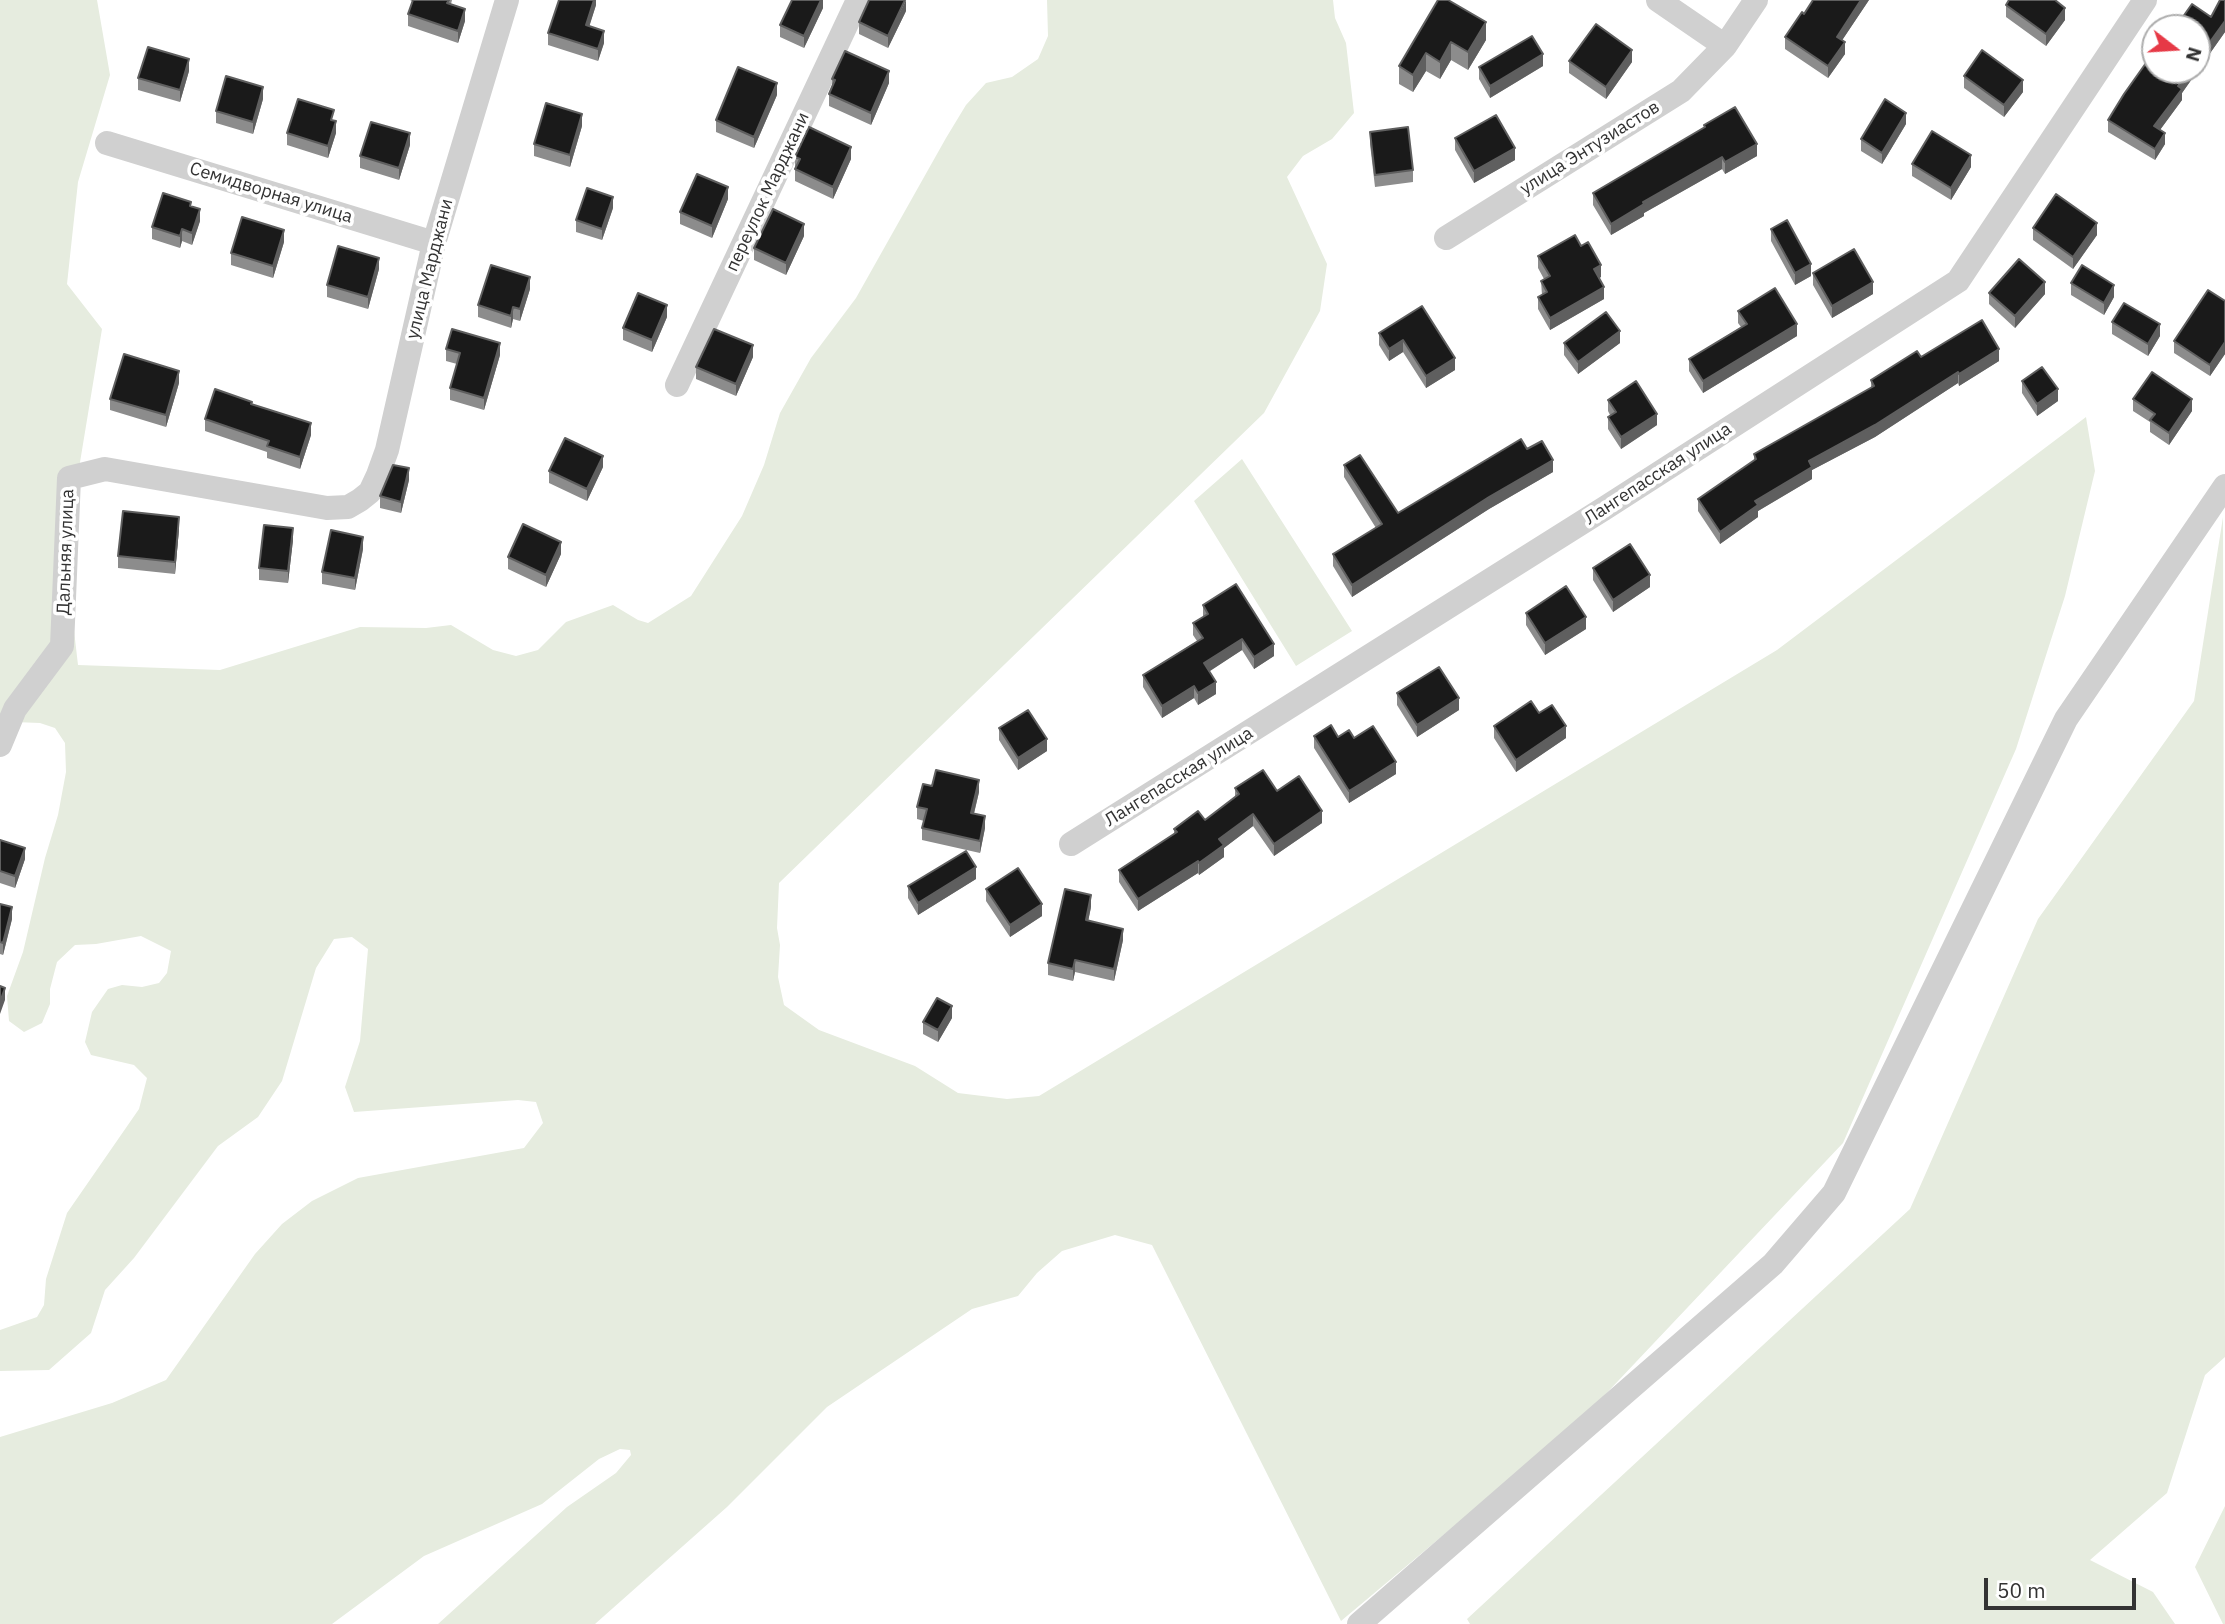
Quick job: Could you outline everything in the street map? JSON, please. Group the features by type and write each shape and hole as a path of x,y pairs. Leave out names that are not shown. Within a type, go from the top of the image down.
{"street":[{"name":"улица Марджани","path":"327,508 348,507 370,492 387,450 434,243 508,0"},
{"name":"переулок Марджани","path":"677,385 858,0"},
{"path":"1658,0 1725,46"},
{"name":"улица Энтузиастов","path":"1446,238 1681,91 1725,46 1756,0"},
{"name":"Лангепасская улица","path":"1071,844 1617,500 1958,281 2144,0"},
{"name":"Семидворная улица","path":"107,143 434,243"},
{"name":"Дальняя улица","path":"0,745 15,709 62,646 69,478 105,468 327,508"},
{"path":"1359,1624 1773,1264 1834,1193 2066,719 2219,496"}],"shaded area":[{"path":"0,0 97,0 110,75 78,182 67,284 102,329 65,553 78,665 220,670 360,627 426,628 451,625 493,650 516,656 538,650 566,622 613,605 648,623 691,596 742,516 764,465 780,413 811,358 856,298 966,105 986,83 1012,77 1038,59 1048,36 1047,0 1333,0 1335,18 1346,43 1354,113 1332,139 1303,156 1287,177 1327,264 1320,311 1264,413 779,883 778,977 784,1005 819,1030 915,1066 958,1093 1007,1099 1039,1096 1777,650 2086,417 2095,471 2065,596 2016,749 1843,1143 1584,1417 1341,1621 1152,1245 1115,1235 1062,1251 1037,1273 1018,1296 972,1309 827,1407 727,1507 595,1624 438,1624 567,1507 616,1473 631,1455 630,1450 620,1449 599,1459 542,1504 424,1556 332,1624 0,1624 0,1437 112,1403 166,1380 255,1254 282,1224 312,1201 358,1178 524,1148 543,1123 536,1102 518,1100 354,1112 345,1087 360,1041 368,949 352,937 334,939 316,968 282,1081 258,1117 218,1146 134,1258 105,1290 91,1333 49,1370 0,1371 0,1330 37,1317 44,1305 46,1279 67,1213 139,1109 147,1078 134,1065 91,1055 85,1042 92,1012 108,989 122,985 142,987 159,983 167,973 171,951 141,936 75,945 57,962 50,989 50,1004 42,1023 24,1032 9,1021 7,996 23,952 58,815 66,772 65,743 55,728 40,723 14,722 0,729"},
{"path":"1242,459 1352,631 1296,666 1194,501"},
{"path":"2223,517 2225,1357 2205,1375 2167,1493 2090,1560 2153,1592 2175,1624 1470,1624 1467,1619 1910,1209 2038,919 2194,701"},
{"path":"2225,1506 2225,1624 2223,1624 2195,1567"}],"building":[{"path":"413,0 449,0 447,3 465,9 458,31 408,14"},
{"path":"559,0 594,0 586,25 604,31 598,49 548,33"},
{"path":"792,0 821,0 804,36 780,25"},
{"path":"869,0 905,0 888,36 859,22"},
{"path":"1438,0 1448,0 1486,22 1468,52 1451,42 1440,62 1426,53 1413,75 1399,66"},
{"path":"1813,0 1861,0 1837,37 1845,42 1828,66 1785,37"},
{"path":"2009,0 2055,0 2065,8 2046,34 2006,5"},
{"path":"2220,0 2225,0 2225,21 2211,40 2211,17"},
{"path":"2192,4 2207,14 2185,14"},
{"path":"1596,24 1632,50 1606,87 1569,61"},
{"path":"1532,36 1543,54 1490,86 1479,67"},
{"path":"148,47 189,59 180,90 138,78"},
{"path":"1982,50 2023,80 2004,105 1964,76"},
{"path":"845,51 889,71 871,113 829,94 835,80 832,79"},
{"path":"738,67 777,83 754,137 716,120"},
{"path":"2141,70 2141,84 2180,84 2178,86 2182,89 2154,126 2165,133 2155,149 2108,120"},
{"path":"226,76 263,87 253,122 216,111"},
{"path":"298,99 334,110 331,120 336,121 328,146 287,133"},
{"path":"1885,99 1906,113 1882,153 1861,139"},
{"path":"546,103 582,114 570,155 534,144"},
{"path":"1735,107 1757,144 1725,162 1722,157 1643,202 1644,204 1611,224 1593,193"},
{"path":"1496,115 1515,148 1474,171 1455,138"},
{"path":"371,122 410,133 399,168 360,156"},
{"path":"809,127 851,147 833,187 795,169 800,159 795,157"},
{"path":"1408,127 1413,170 1375,175 1370,132"},
{"path":"1932,131 1971,155 1951,188 1912,164"},
{"path":"697,174 728,187 712,226 680,212"},
{"path":"587,188 613,197 602,229 576,220"},
{"path":"163,193 191,202 190,206 200,209 192,233 182,229 180,236 152,227"},
{"path":"2056,194 2097,223 2073,257 2033,228"},
{"path":"773,209 804,224 786,263 754,248"},
{"path":"242,217 284,230 273,266 231,253"},
{"path":"1787,220 1811,264 1795,273 1771,229"},
{"path":"1575,235 1581,246 1588,242 1601,265 1594,269 1604,287 1550,318 1538,297 1547,292 1541,281 1550,276 1538,256"},
{"path":"338,246 379,258 368,297 327,285"},
{"path":"1854,249 1873,282 1832,306 1813,273"},
{"path":"2019,259 2045,282 2015,316 1989,293"},
{"path":"491,265 530,277 520,309 513,307 511,316 478,305"},
{"path":"2082,265 2114,285 2104,303 2071,283"},
{"path":"1775,288 1797,324 1703,381 1689,359 1747,324 1738,311"},
{"path":"2208,290 2225,301 2225,342 2210,365 2174,341"},
{"path":"638,293 667,305 652,340 623,328"},
{"path":"2124,303 2160,324 2148,344 2112,322"},
{"path":"1422,306 1455,358 1426,376 1403,340 1389,349 1379,333"},
{"path":"1606,312 1620,331 1578,362 1564,343"},
{"path":"1982,320 1999,349 1875,425 1809,461 1812,467 1755,501 1758,505 1720,532 1698,499 1756,459 1754,454 1874,386 1871,380 1917,351 1921,357"},
{"path":"452,329 500,343 484,398 450,388 460,353 446,349"},
{"path":"714,329 753,345 736,384 696,367"},
{"path":"124,354 179,371 166,415 110,399"},
{"path":"2042,367 2058,389 2037,404 2022,381"},
{"path":"2152,372 2192,399 2169,433 2150,420 2155,414 2133,399"},
{"path":"1636,381 1657,414 1621,437 1608,417 1616,412 1608,400"},
{"path":"215,389 252,402 251,404 311,423 300,457 267,446 269,441 205,419"},
{"path":"565,438 603,456 587,489 549,471"},
{"path":"1521,439 1527,449 1542,441 1553,460 1489,497 1352,585 1333,554 1382,524 1344,465 1360,455 1398,513"},
{"path":"393,465 409,468 401,502 380,496"},
{"path":"123,511 179,517 175,562 118,556"},
{"path":"523,524 561,542 546,575 508,557"},
{"path":"264,525 293,528 288,571 259,568"},
{"path":"331,530 363,537 355,578 322,572"},
{"path":"1630,544 1650,575 1613,600 1593,568"},
{"path":"1236,584 1274,644 1254,657 1242,639 1204,663 1216,682 1198,693 1194,686 1162,706 1143,675 1203,638 1193,623 1208,614 1203,605"},
{"path":"1566,586 1586,617 1545,643 1526,613"},
{"path":"1439,667 1459,698 1417,725 1397,693"},
{"path":"1531,701 1539,713 1552,705 1566,726 1516,760 1494,726"},
{"path":"1028,710 1047,739 1018,758 999,728"},
{"path":"1331,725 1338,737 1349,730 1354,738 1373,726 1396,762 1349,791 1314,736"},
{"path":"936,770 979,780 971,813 985,816 980,841 922,828 927,809 917,807 923,784 932,786"},
{"path":"1263,770 1277,791 1299,776 1322,811 1274,844 1253,814 1219,839 1224,845 1138,899 1119,870 1177,832 1174,829 1198,811 1205,820 1239,794 1235,788"},
{"path":"0,840 25,848 15,876 0,871"},
{"path":"966,851 976,867 918,903 908,886"},
{"path":"1018,868 1042,904 1010,925 986,889"},
{"path":"1065,889 1091,895 1086,920 1123,929 1114,969 1075,960 1073,969 1048,963"},
{"path":"0,904 12,907 3,943 0,942"},
{"path":"0,986 5,988 0,1002"},
{"path":"937,998 952,1006 938,1030 923,1022"}]}
